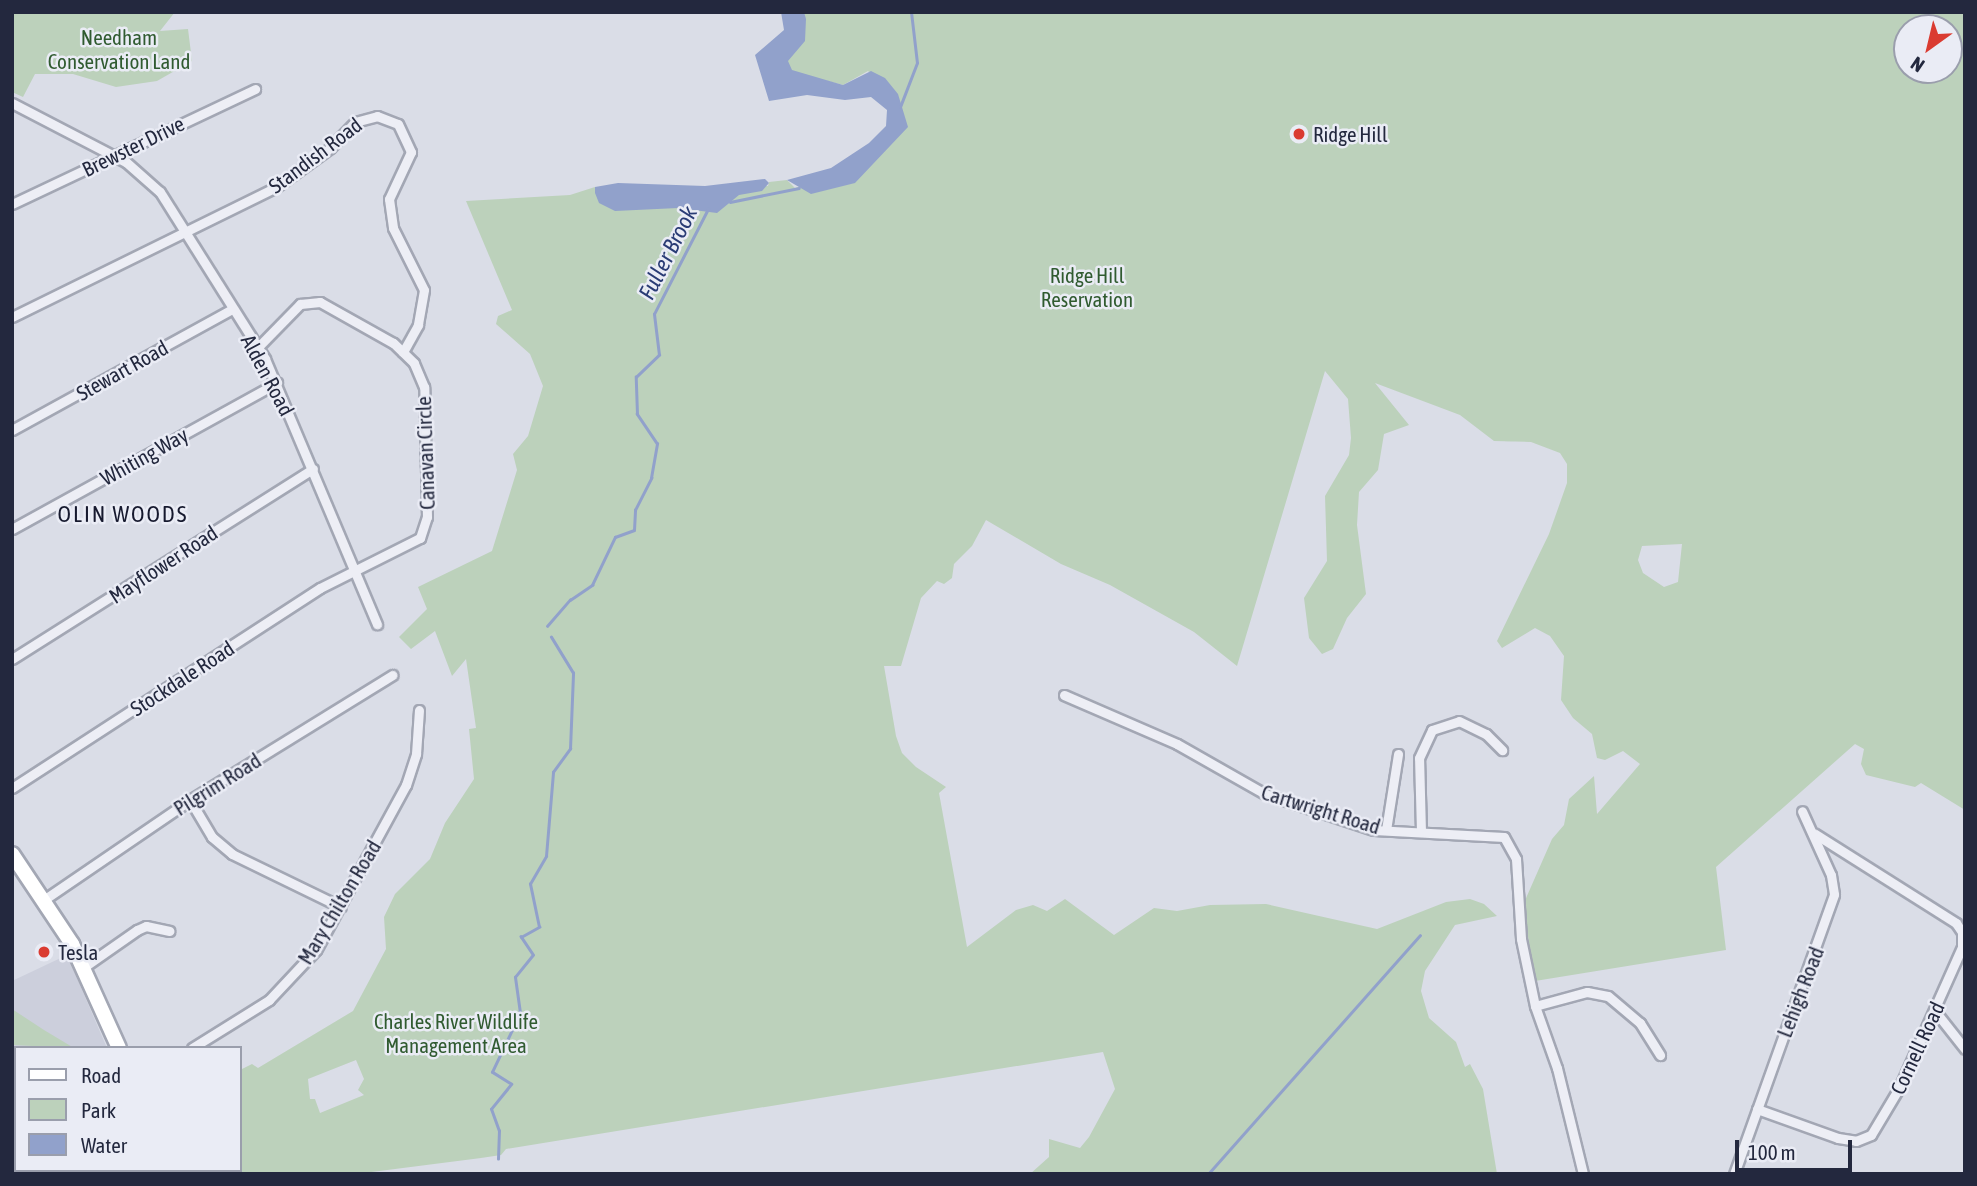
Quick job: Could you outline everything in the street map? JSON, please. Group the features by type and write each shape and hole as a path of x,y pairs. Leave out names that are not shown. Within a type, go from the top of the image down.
{"main road":[{"path":"12,854 45,899 84,967 117,1046"}],"street":[{"name":"Brewster Drive","path":"12,204 255,89"},
{"name":"Alden Road","path":"12,103 114,155 144,175 187,234 277,383 377,624"},
{"name":"Standish Road","path":"12,317 187,234 276,187 330,148 355,122 377,116 398,124 411,152 389,199 389,218 424,290 418,325 403,352"},
{"name":"Canavan Circle","path":"257,348 288,313 310,301 330,304 403,352 420,372 424,387 425,527 407,548 354,570"},
{"name":"Stewart Road","path":"12,430 232,309"},
{"name":"Whiting Way","path":"12,529 277,383"},
{"name":"Mayflower Road","path":"12,659 313,468"},
{"name":"Stockdale Road","path":"12,788 354,570"},
{"name":"Pilgrim Road","path":"45,899 190,800 392,675"},
{"name":"Cartwright Road","path":"1064,695 1177,744 1265,794 1385,830 1504,837 1512,847 1521,939 1535,1006 1557,1068 1583,1174"},
{"name":"Mary Chilton Road","path":"195,1046 282,989 316,950 413,768 419,710"},
{"path":"1421,832 1419,758 1432,730 1459,721 1486,734 1502,750"},
{"path":"1385,830 1398,754"},
{"path":"190,800 212,837 232,854 341,907"},
{"name":"Lehigh Road","path":"1734,1174 1830,912 1831,875 1815,834 1802,811"},
{"name":"Cornell Road","path":"1757,1109 1838,1138 1856,1141 1871,1135 1899,1088 1962,947 1962,932 1947,917 1815,834"},
{"path":"84,967 146,926 169,930"},
{"path":"1535,1006 1587,992 1608,996 1645,1028 1660,1055"},
{"path":"1935,1011 1965,1049"}],"shaded area":[{"path":"67,955 106,1046 14,1046 14,1172 158,1174 12,1174 12,981"}],"green space":[{"name":"Needham Conservation Land","path":"12,12 175,12 160,31 188,29 192,61 157,81 116,87 73,74 35,74 23,97 12,92"},
{"name":"Ridge Hill Reservation","path":"801,12 1965,12 1965,810 1921,783 1915,787 1866,775 1861,764 1864,749 1855,744 1716,867 1726,950 1535,981 1523,905 1552,839 1564,825 1569,799 1594,776 1597,814 1640,764 1623,751 1605,760 1597,758 1592,734 1573,718 1561,700 1564,656 1550,636 1535,628 1502,648 1497,641 1549,534 1567,483 1567,464 1560,453 1531,442 1494,441 1460,415 1375,383 1409,425 1384,434 1378,470 1359,492 1357,525 1366,594 1347,618 1333,649 1322,654 1309,638 1304,598 1327,561 1325,496 1349,455 1351,438 1348,399 1325,371 1237,666 1194,632 1110,585 1061,564 986,520 972,546 954,564 952,578 944,584 937,581 921,598 901,666 884,666 896,736 902,753 916,767 946,787 939,793 967,947 1016,910 1033,905 1047,911 1065,899 1114,935 1154,908 1177,911 1210,905 1266,904 1377,929 1446,902 1470,899 1484,904 1497,916 1455,925 1425,971 1421,991 1429,1018 1456,1042 1465,1067 1470,1064 1483,1089 1497,1174 1030,1174 1049,1157 1049,1139 1080,1148 1089,1137 1115,1089 1103,1052 506,1149 501,1155 481,1158 356,1174 206,1174 204,1172 242,1172 242,1069 252,1064 258,1068 353,1011 386,949 384,917 395,894 430,859 445,823 474,779 469,729 476,728 466,659 452,676 435,631 411,649 399,637 427,609 418,587 492,551 517,470 513,454 528,436 543,386 530,354 496,324 498,316 512,310 466,201 570,195 595,187 595,193 768,186 769,182 787,180 795,188 831,177 887,132 900,101 868,71 843,85 789,71 784,61","holes":["1682,544 1678,582 1664,587 1643,573 1638,560 1642,546","356,1060 364,1079 358,1090 364,1095 320,1113 315,1099 310,1099 308,1079"]},
{"path":"12,1009 71,1046 33,1046 12,1045"},
{"path":"17,1172 71,1172 71,1174"}],"water":[{"path":"781,12 804,12 806,19 805,41 788,61 792,70 843,85 871,71 885,78 898,94 908,127 855,183 811,194 787,180 831,168 869,143 886,126 887,110 871,97 845,100 807,95 769,101 755,55 784,30"},
{"path":"765,179 769,183 762,191 739,195 717,213 678,208 615,211 599,203 595,193 595,187 618,183 705,186"}],"waterway":[{"name":"Fuller Brook","path":"900,107 917,63 911,12"},
{"name":"Fuller Brook","path":"730,202 799,188"},
{"name":"Fuller Brook","path":"547,626 570,600 592,585 615,537 634,530 635,510 651,478 657,444 637,414 636,377 659,355 654,314 708,209"},
{"name":"Fuller Brook","path":"498,1159 499,1131 491,1109 511,1084 492,1072 520,1013 515,977 533,955 521,937 539,927 530,884 546,856 553,772 570,749 573,673 551,637"},
{"path":"1208,1174 1420,935"}],"place":[{"name":"Ridge Hill","path":"1299,134"},
{"name":"Tesla","path":"44,952"}],"district":[{"name":"OLIN WOODS","path":"123,514"}],"park label":[{"name":"Charles River Wildlife Management Area","path":"456,1033"}]}
